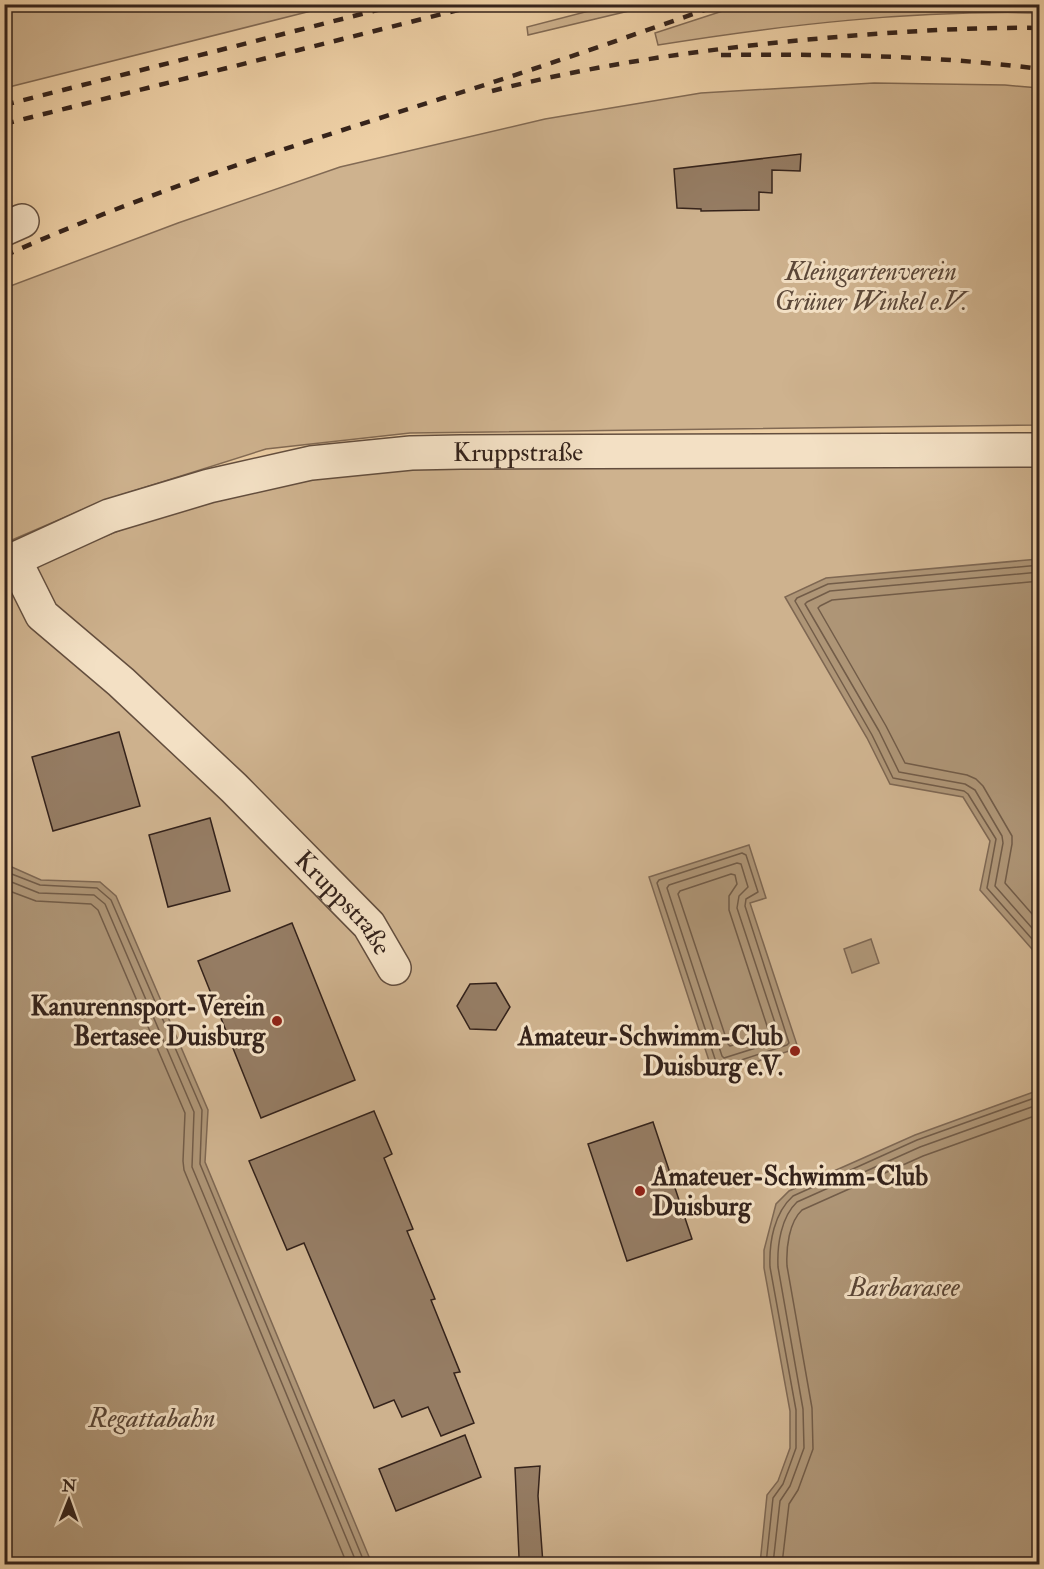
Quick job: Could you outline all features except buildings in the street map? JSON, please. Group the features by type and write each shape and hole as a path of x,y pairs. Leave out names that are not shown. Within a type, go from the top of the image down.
{"street":[{"name":"Kruppstraße","path":"394,968 369,925 242,796 121,682 42,615 9,562 108,516 209,486 322,462 411,453 461,452 1040,450"}],"green space":[{"path":"5,4 335,4 335,5 5,88"},
{"path":"1039,4 1040,13 944,14 848,20 658,45 655,33 741,5"},
{"path":"612,5 654,5 528,35 527,27"},
{"name":"Kleingartenverein Grüner Winkel e.V.","path":"874,83 1005,85 1039,88 1039,425 410,433 266,449 105,500 5,543 5,288 178,223 340,167 545,119 701,93"},
{"path":"1039,466 1039,1564 5,1564 4,577 153,517 237,495 326,477 417,469"}],"water":[{"path":"1040,559 1039,957 980,890 990,841 963,797 890,784 867,738 785,597 826,578"},
{"path":"749,845 766,898 750,903 798,1048 714,1076 649,877"},
{"name":"Regattabahn","path":"5,864 41,880 100,882 116,896 208,1110 205,1162 372,1564 5,1564"},
{"path":"871,939 879,963 852,973 844,949"},
{"name":"Barbarasee","path":"1039,1090 1039,1564 760,1564 767,1495 778,1481 790,1448 790,1411 764,1268 764,1250 776,1204 789,1191 915,1135"}],"railway":[{"path":"4,105 401,4"},
{"path":"4,124 482,4"},
{"path":"4,256 166,190 722,4"},
{"path":"492,91 625,63 759,45 920,31 1040,28"},
{"path":"721,55 880,56 1040,69"}],"place":[{"name":"Kanurennsport-Verein Bertasee Duisburg","path":"277,1021"},
{"name":"Amateur-Schwimm-Club Duisburg e.V.","path":"795,1051"},
{"name":"Amateuer-Schwimm-Club Duisburg","path":"640,1191"}]}
